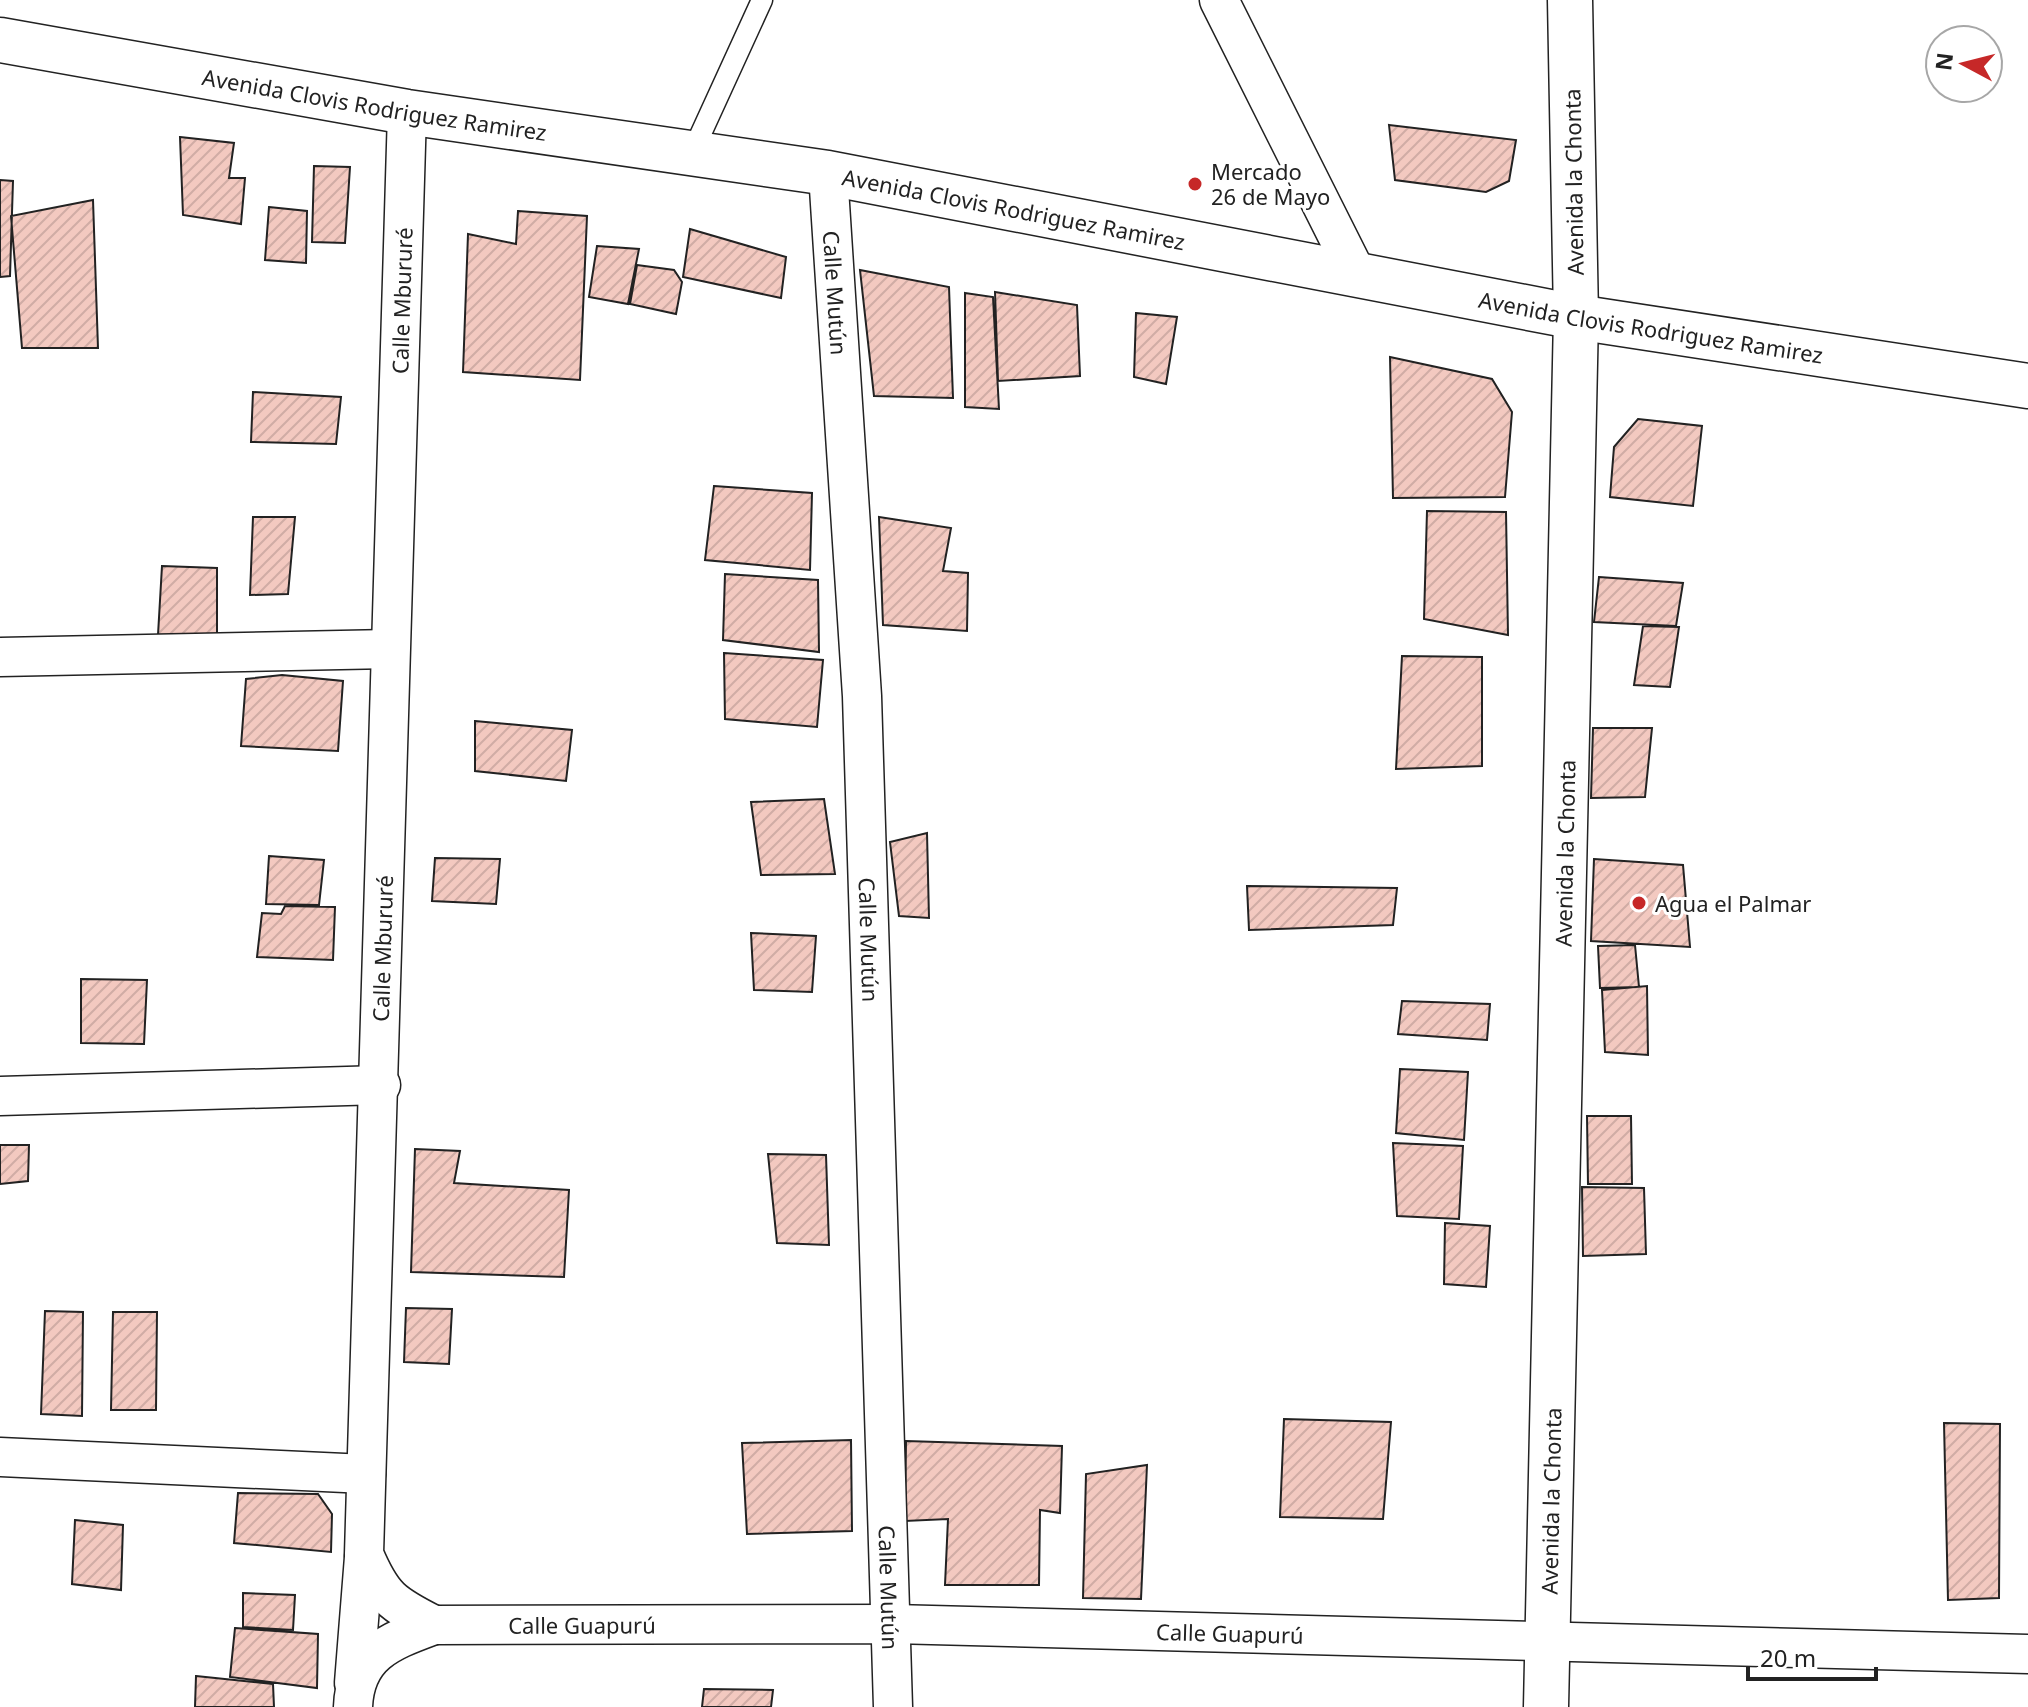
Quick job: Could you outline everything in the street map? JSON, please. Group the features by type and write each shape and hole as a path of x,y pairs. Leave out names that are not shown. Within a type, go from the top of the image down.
{"main road":[{"name":"Avenida la Chonta","path":"1546,1707 1576,317 1570,0"},
{"name":"Avenida Clovis Rodriguez Ramirez","path":"0,40 407,112 828,173 1576,317 2028,386"}],"street":[{"path":"1219,0 1358,277"},
{"name":"Calle Mbururé","path":"407,112 390,649 381,1085 364,1554 378,1588 396,1606 434,1625"},
{"name":"Calle Mutún","path":"828,173 862,696 893,1624 893,1707"},
{"path":"0,657 390,649"},
{"path":"0,1096 381,1085"},
{"path":"0,1457 366,1474"},
{"path":"353,1702 364,1554"},
{"name":"Calle Guapurú","path":"434,1625 893,1624 2028,1654"},
{"path":"353,1702 369,1657 388,1642 434,1625"}],"lane":[{"path":"692,153 762,0"}],"building":[{"path":"1389,125 1516,140 1509,181 1486,192 1395,180"},
{"path":"180,137 234,143 229,178 245,178 241,224 183,215"},
{"path":"314,166 350,167 345,243 312,242"},
{"path":"0,180 13,181 10,276 0,277"},
{"path":"93,200 98,348 22,348 11,216"},
{"path":"269,207 307,211 306,263 265,260"},
{"path":"518,211 587,216 580,380 463,372 468,234 516,244"},
{"path":"690,229 786,257 781,298 683,277"},
{"path":"597,246 639,249 628,304 589,297"},
{"path":"637,265 674,270 682,282 676,314 630,304"},
{"path":"860,270 949,287 953,398 874,396"},
{"path":"995,292 1077,305 1080,376 998,381"},
{"path":"965,293 993,297 999,409 965,407"},
{"path":"1136,313 1177,317 1166,384 1134,377"},
{"path":"1390,357 1492,379 1512,412 1505,497 1393,498"},
{"path":"253,392 341,397 336,444 251,442"},
{"path":"1638,419 1702,426 1693,506 1610,497 1614,447"},
{"path":"714,486 812,493 810,570 705,560"},
{"path":"1427,511 1506,512 1508,635 1424,619"},
{"path":"253,517 295,517 288,594 250,595"},
{"path":"879,517 951,528 943,571 968,573 967,631 883,625"},
{"path":"162,566 217,568 217,634 158,635"},
{"path":"725,574 818,580 819,652 723,640"},
{"path":"1599,577 1683,583 1676,626 1594,622"},
{"path":"1643,626 1679,627 1670,687 1634,685"},
{"path":"724,653 823,660 817,727 725,719"},
{"path":"1402,656 1482,657 1482,766 1396,769"},
{"path":"282,675 343,681 338,751 241,746 246,679"},
{"path":"475,721 572,730 566,781 475,771"},
{"path":"1593,728 1652,728 1645,797 1591,798"},
{"path":"824,799 835,874 761,875 751,802"},
{"path":"927,833 929,918 899,916 890,842"},
{"path":"269,856 324,860 319,905 266,904"},
{"path":"435,858 500,859 496,904 432,901"},
{"name":"Agua el Palmar","path":"1594,859 1683,865 1690,947 1591,941"},
{"path":"1247,886 1397,888 1393,925 1249,930"},
{"path":"285,906 335,907 333,960 257,957 262,913 281,914"},
{"path":"751,933 816,936 812,992 754,990"},
{"path":"1635,945 1639,987 1600,988 1598,946"},
{"path":"81,979 147,980 144,1044 81,1043"},
{"path":"1647,986 1648,1055 1605,1052 1602,990"},
{"path":"1402,1001 1490,1004 1487,1040 1398,1034"},
{"path":"1400,1069 1468,1072 1464,1140 1396,1133"},
{"path":"1587,1116 1631,1116 1632,1184 1588,1184"},
{"path":"1393,1143 1463,1146 1459,1219 1397,1216"},
{"path":"0,1145 29,1145 28,1181 0,1184"},
{"path":"415,1149 460,1151 454,1183 569,1190 564,1277 411,1272"},
{"path":"768,1154 826,1155 829,1245 777,1243"},
{"path":"1582,1187 1644,1188 1646,1254 1583,1256"},
{"path":"1445,1223 1490,1226 1486,1287 1444,1284"},
{"path":"406,1308 452,1309 449,1364 404,1362"},
{"path":"45,1311 83,1312 82,1416 41,1414"},
{"path":"113,1312 157,1312 156,1410 111,1410"},
{"path":"1284,1419 1391,1422 1383,1519 1280,1517"},
{"path":"1944,1423 2000,1424 1999,1598 1948,1600"},
{"path":"851,1440 852,1531 747,1534 742,1443"},
{"path":"906,1441 1062,1446 1060,1513 1040,1510 1039,1585 945,1585 948,1519 905,1521"},
{"path":"1147,1465 1141,1599 1083,1598 1086,1474"},
{"path":"238,1493 318,1494 332,1514 331,1552 234,1543"},
{"path":"75,1520 123,1525 121,1590 72,1584"},
{"path":"243,1593 295,1595 293,1630 243,1627"},
{"path":"235,1628 318,1634 317,1688 230,1677"},
{"path":"196,1676 273,1684 274,1707 195,1707"},
{"path":"704,1689 773,1690 771,1707 702,1707"}],"place":[{"name":"Mercado 26 de Mayo","path":"1195,184"},
{"name":"Agua el Palmar","path":"1639,903"}]}
